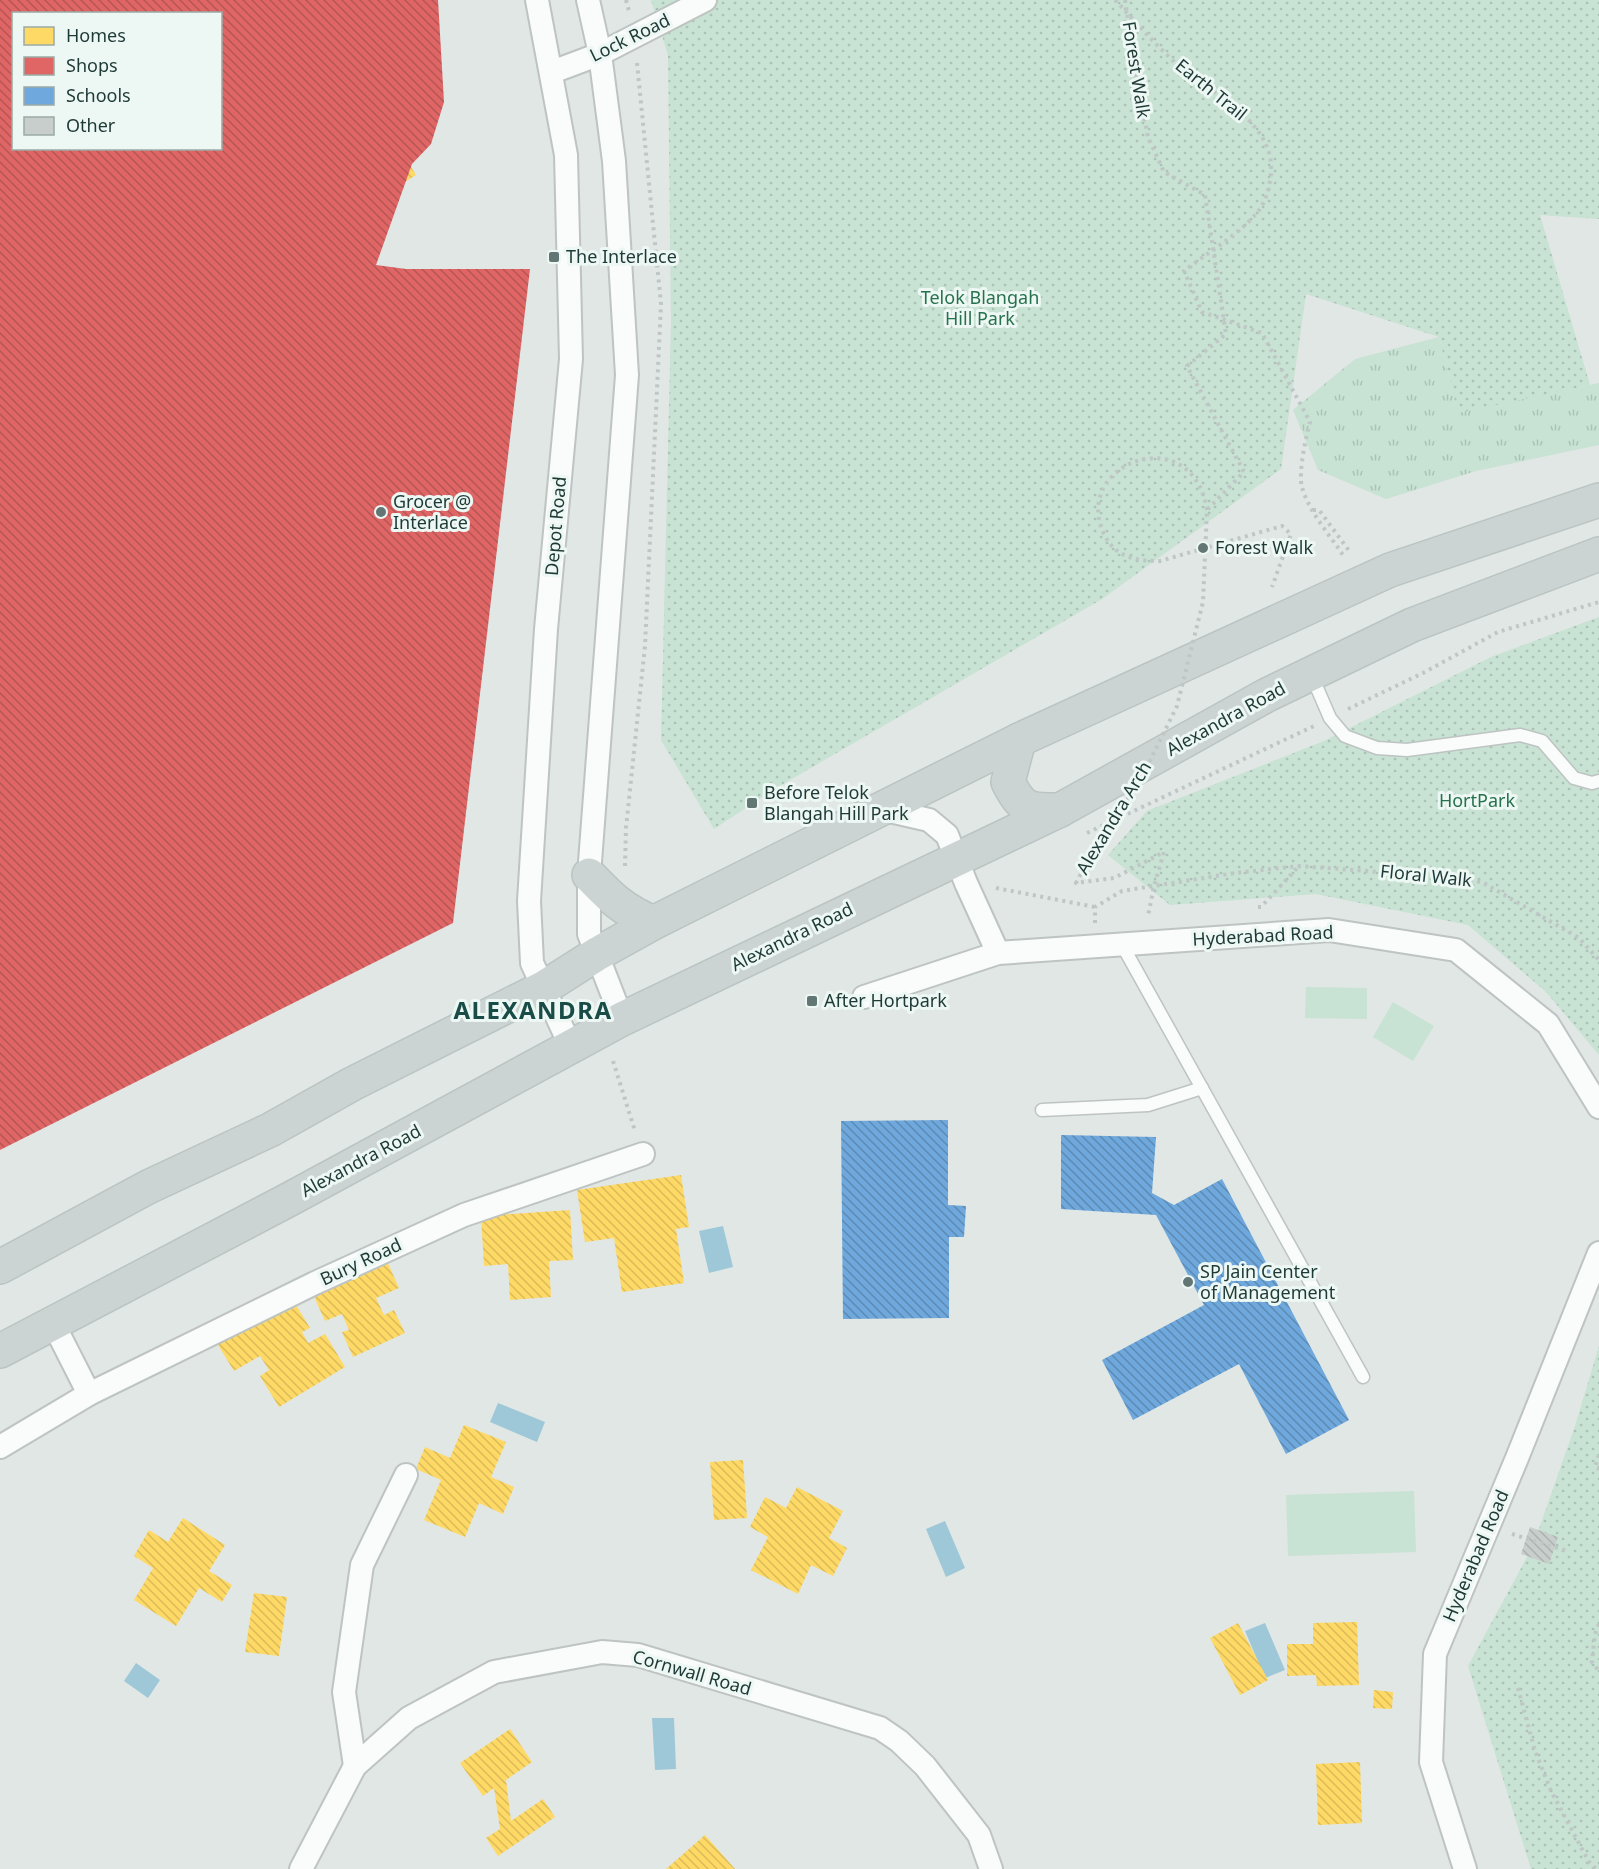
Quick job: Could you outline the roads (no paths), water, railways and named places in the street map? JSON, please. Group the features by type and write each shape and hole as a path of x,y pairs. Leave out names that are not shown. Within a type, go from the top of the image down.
{"main road":[{"path":"0,1267 148,1187 270,1130 352,1084 544,987 653,923 1018,740 1390,570 1599,500"},
{"name":"Alexandra Road","path":"0,1351 290,1199 622,1019 961,871 1060,810 1267,695 1412,625 1599,554"},
{"path":"1018,740 1008,782 1017,800 1033,810 1060,810"},
{"path":"589,875 618,904 653,923"}],"street":[{"path":"588,0 600,54 614,161 627,375 589,875 589,934 622,1019"},
{"name":"Lock Road","path":"552,72 600,54 705,0"},
{"name":"Depot Road","path":"542,2 566,155 571,358 546,630 529,901 532,963 571,1047"},
{"path":"881,808 929,820 947,835 998,953"},
{"name":"Hyderabad Road","path":"864,997 998,953 1329,930 1456,950 1548,1024 1599,1107"},
{"name":"Bury Road","path":"0,1447 89,1394 315,1283 464,1215 643,1154"},
{"name":"Hyderabad Road","path":"1466,1869 1431,1762 1435,1654 1599,1253"},
{"path":"53,1323 89,1394"},
{"path":"356,1766 344,1692 362,1564 406,1476"},
{"name":"Cornwall Road","path":"301,1869 356,1766 409,1718 494,1672 602,1652 638,1655 880,1728 899,1741 925,1766 979,1835 991,1869"}],"lane":[{"path":"1311,674 1330,718 1345,736 1377,748 1407,750 1520,735 1542,741 1574,778 1592,783 1599,781"},
{"path":"1121,943 1363,1377"},
{"path":"1042,1110 1148,1105 1202,1088"}],"water":[{"path":"723,1226 733,1267 709,1273 699,1231"},
{"path":"498,1403 545,1422 537,1442 490,1422"},
{"path":"945,1521 965,1568 946,1577 926,1529"},
{"path":"1265,1623 1285,1670 1265,1678 1245,1631"},
{"path":"136,1663 160,1680 148,1698 124,1681"},
{"path":"652,1718 674,1718 676,1769 655,1770"}],"place":[{"name":"The Interlace","path":"554,257"},
{"name":"Grocer @ Interlace","path":"381,512"},
{"name":"Forest Walk","path":"1203,548"},
{"name":"Before Telok Blangah Hill Park","path":"752,803"},
{"name":"After Hortpark","path":"812,1001"},
{"name":"SP Jain Center of Management","path":"1188,1282"}],"district":[{"name":"ALEXANDRA","path":"533,1011"}],"park label":[{"name":"Telok Blangah Hill Park","path":"980,308"},
{"name":"HortPark","path":"1477,801"}]}
